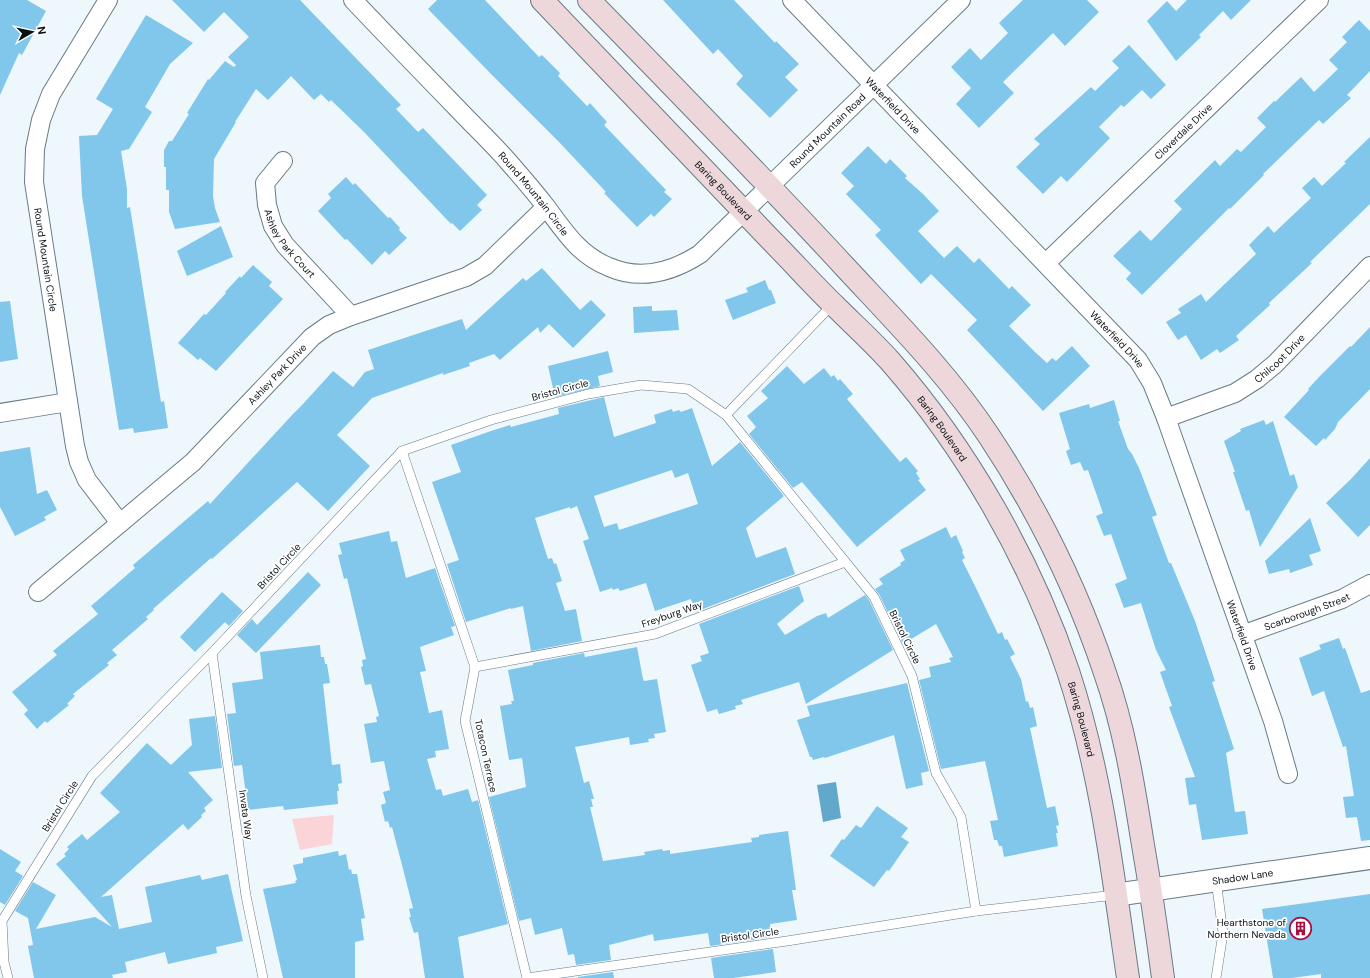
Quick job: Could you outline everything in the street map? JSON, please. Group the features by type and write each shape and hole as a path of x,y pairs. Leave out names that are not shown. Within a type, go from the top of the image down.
{"main road":[{"name":"Baring Boulevard","path":"542,0 833,304 889,360 953,442 990,501 1022,560 1043,607 1068,671 1085,728 1098,784 1128,978"},
{"path":"589,0 770,186 933,362 988,435 1029,500 1060,560 1078,600 1108,681 1126,748 1135,790 1164,978"}],"street":[{"name":"Round Mountain Circle","path":"108,0 52,94 42,120 35,149 34,182 75,446 79,462 87,480 120,523"},
{"name":"Round Mountain Circle","path":"353,0 505,158 546,207 572,242 589,258 609,268 631,273 650,274 667,271 684,264 700,254 744,211"},
{"name":"Waterfield Drive","path":"792,0 1138,360 1152,383 1166,418 1273,721 1288,774"},
{"name":"Round Mountain Road","path":"744,211 962,0"},
{"name":"Cloverdale Drive","path":"1046,263 1320,0"},
{"name":"Ashley Park Court","path":"283,161 265,183 267,205 273,226 284,245 351,316"},
{"name":"Ashley Park Drive","path":"38,592 193,462 312,337 329,325 351,316 466,277 485,266 546,207"},
{"name":"Chilcoot Drive","path":"1166,418 1235,393 1257,380 1275,364 1370,266"},
{"path":"0,413 68,402"},
{"name":"Scarborough Street","path":"1242,635 1342,599 1370,584"},
{"name":"Shadow Lane","path":"1116,895 1370,858"}],"lane":[{"path":"726,415 833,304"},
{"name":"Bristol Circle","path":"8,978 4,962 2,921 92,776 212,653 402,451 491,420 580,396 641,385 688,389 726,415 874,597 912,676 936,773 961,817 976,911"},
{"name":"Totacon Terrace","path":"402,451 475,667 465,721 527,978"},
{"name":"Freyburg Way","path":"475,667 655,634 845,562"},
{"name":"Invata Way","path":"212,653 246,896 263,978"},
{"path":"1216,880 1223,933 1216,978"},
{"name":"Bristol Circle","path":"527,978 786,942 976,911 1116,895"}],"shaded area":[{"path":"334,815 332,844 300,850 292,819"}],"water":[{"path":"836,782 841,818 823,822 817,785"}],"building":[{"path":"0,0 27,0 46,11 22,55 19,53 0,95"},
{"path":"172,0 300,0 401,105 396,109 418,132 423,128 487,195 477,205 482,210 460,231 452,223 451,224 364,132 331,100 329,102 321,94 314,100 291,76 268,100 256,89 214,159 213,196 220,222 175,229 169,212 169,190 166,190 164,150 169,141 172,141 189,114 187,113 208,79 209,80 225,61 234,67 236,65 228,57 249,37 224,12 204,32"},
{"path":"437,0 485,0 539,57 542,55 560,73 558,76 587,106 590,103 607,122 604,125 666,190 664,192 672,199 654,217 651,214 637,227 604,193 606,192 559,142 428,9"},
{"path":"663,0 734,0 775,43 776,41 799,64 785,77 798,90 770,118 736,84 743,76 718,49 713,54"},
{"path":"1023,0 1087,0 1099,12 1065,46 1053,33 1003,82 1014,93 979,128 956,104 971,88 951,67 970,48 981,60 1008,33 999,23"},
{"path":"1187,0 1251,0 1231,20 1223,11 1199,35 1201,37 1176,61 1147,21 1167,1 1176,11"},
{"path":"146,15 193,43 170,64 145,107 152,112 129,149 121,151 127,189 127,208 130,207 161,402 164,401 168,428 134,433 133,428 119,430 82,196 79,136 97,135 113,109 96,99"},
{"path":"1359,20 1370,31 1370,71 1347,95 1351,98 1323,124 1319,120 1142,295 1126,279 1131,273 1113,256 1140,230 1151,241 1182,209 1174,201 1215,160 1220,166 1237,149 1241,152 1266,127 1257,118 1301,77 1314,92 1338,69 1329,60 1347,42 1342,37"},
{"path":"1129,45 1166,85 1151,99 1142,90 1124,107 1121,105 1099,127 1110,138 1067,182 1061,176 1043,194 1016,167 1040,144 1034,139 1091,87 1095,91 1119,68 1112,61"},
{"path":"1370,137 1370,204 1310,262 1312,263 1269,303 1270,305 1236,336 1239,340 1220,353 1217,349 1201,360 1186,335 1178,340 1166,322 1181,313 1178,309 1201,294 1206,302 1256,254 1249,245 1268,226 1274,233 1311,198 1302,188 1314,177 1322,186"},
{"path":"868,146 886,164 890,159 907,176 905,178 939,211 918,231 944,258 957,246 974,263 979,258 1009,289 1012,286 1031,305 1009,326 1035,352 1047,363 1052,358 1056,361 1072,346 1090,366 1043,411 967,330 977,320 931,274 921,284 875,235 881,230 846,194 854,186 841,173"},
{"path":"346,177 353,185 355,183 388,218 390,217 407,238 389,255 385,251 372,265 347,239 345,240 318,211 331,198 328,194"},
{"path":"221,226 233,257 187,276 177,251"},
{"path":"253,265 272,282 269,286 283,299 216,371 200,358 198,360 178,343 204,314 206,315 240,276 241,278"},
{"path":"542,268 580,310 591,300 606,315 573,348 549,324 540,333 538,327 500,360 494,354 469,363 470,366 443,375 443,373 372,398 337,435 370,466 328,511 297,482 212,559 211,558 153,609 154,610 146,617 148,619 112,650 117,655 107,663 109,665 73,694 75,696 67,704 69,705 47,723 45,721 37,729 24,714 28,710 12,692 57,655 53,651 98,614 91,606 135,568 133,565 208,501 210,504 333,371 353,387 365,372 374,369 368,350 462,319 466,330 523,278 526,281"},
{"path":"765,280 776,303 733,320 725,300 748,292 746,288"},
{"path":"10,301 18,359 0,362 0,302"},
{"path":"652,306 652,311 677,310 679,330 634,333 633,307"},
{"path":"1370,327 1370,389 1338,422 1335,429 1325,440 1324,438 1316,446 1284,417 1320,376"},
{"path":"608,351 613,372 598,376 600,386 555,397 548,366"},
{"path":"787,366 804,384 824,368 831,377 834,375 838,381 840,379 853,394 847,399 900,462 906,457 918,471 916,473 920,479 918,480 926,490 857,547 802,482 793,488 749,434 756,427 747,416 768,398 761,391"},
{"path":"604,397 614,437 656,423 654,415 672,409 673,412 679,410 681,412 692,408 712,466 740,442 784,496 746,528 756,558 786,547 795,574 695,612 691,599 655,611 646,583 620,591 618,588 613,590 612,588 600,592 583,541 589,539 577,506 570,509 570,507 535,518 548,559 552,558 554,564 556,563 562,581 556,583 565,611 576,609 582,641 531,651 523,606 511,608 466,622 447,564 459,560 432,482 461,472 451,445 510,425 511,427 559,414 558,408","holes":["672,470 675,478 688,473 698,504 619,530 617,523 604,527 594,496"]},
{"path":"1114,400 1120,421 1118,421 1128,449 1139,468 1157,515 1152,517 1169,563 1171,563 1195,621 1215,681 1212,682 1234,749 1226,753 1235,812 1245,811 1248,834 1202,840 1196,804 1189,805 1185,778 1195,777 1169,707 1172,706 1160,672 1166,670 1156,650 1141,603 1124,608 1115,584 1127,579 1111,534 1104,536 1096,516 1103,513 1088,470 1084,471 1080,462 1071,465 1066,451 1070,449 1059,413 1089,404 1090,408"},
{"path":"1264,420 1266,425 1273,421 1290,476 1294,474 1298,487 1260,547 1249,510 1246,511 1224,441 1241,431 1240,429"},
{"path":"30,447 37,494 47,490 57,510 44,517 46,520 15,536 0,507 0,452"},
{"path":"1370,458 1370,525 1358,537 1326,503"},
{"path":"1310,518 1321,551 1309,555 1313,565 1290,573 1289,569 1269,574 1265,561"},
{"path":"946,527 951,538 956,535 965,558 962,560 998,634 1002,632 1005,640 1007,639 1015,654 1010,657 1021,679 1026,702 1028,701 1030,708 1033,707 1037,726 1030,728 1047,808 1055,806 1059,825 1056,826 1058,833 1056,833 1058,846 1004,857 1002,846 999,846 997,840 994,840 990,821 998,820 985,761 941,769 919,680 931,677 929,667 951,662 949,658 953,657 936,624 903,644 879,594 875,589 883,584 879,579 901,565 900,563 905,560 900,550"},
{"path":"389,531 391,542 397,541 406,578 435,568 455,626 451,627 454,635 420,647 426,671 420,672 429,713 442,710 449,749 435,751 436,757 427,759 436,790 441,789 443,796 468,789 472,802 478,800 508,924 458,937 464,978 425,978 418,932 414,933 409,917 411,917 409,909 413,908 392,827 390,828 388,821 385,822 381,805 386,803 383,792 390,790 384,761 371,763 364,724 377,722 376,717 379,716 371,684 365,685 361,667 363,666 362,660 366,659 347,578 344,579 338,555 342,554 339,543"},
{"path":"308,572 321,585 256,653 237,635 252,619 257,625"},
{"path":"799,586 804,601 777,624 785,635 817,616 826,613 828,618 865,595 869,600 893,650 806,704 799,682 741,700 743,704 735,706 736,709 719,714 717,709 707,712 691,665 702,661 700,656 709,653 699,624"},
{"path":"222,592 243,611 229,626 225,622 195,652 180,637"},
{"path":"1339,638 1343,649 1345,648 1361,693 1370,690 1370,840 1361,841 1357,817 1346,818 1343,797 1354,796 1346,746 1343,747 1324,691 1312,696 1299,658 1321,649 1319,645"},
{"path":"320,645 321,657 324,657 325,664 327,664 330,683 323,684 332,765 340,764 342,783 338,784 338,804 284,810 283,806 248,810 242,765 234,766 227,714 236,713 232,683 263,679 260,652"},
{"path":"637,647 644,681 657,679 666,732 654,734 655,738 648,739 649,742 630,745 629,737 575,747 584,783 589,781 594,799 591,799 593,807 590,807 603,861 645,855 644,852 662,849 663,851 670,850 670,854 752,842 751,838 759,837 759,835 788,831 796,890 792,890 797,920 770,924 772,937 710,946 708,933 654,941 653,934 609,945 611,960 576,965 574,954 568,955 562,928 535,935 531,918 519,921 489,797 526,787 522,758 509,760 500,706 512,704 511,701 514,701 508,670 533,665 533,663 584,653 585,657"},
{"path":"907,683 929,771 921,773 923,785 906,789 894,735 825,758 813,760 812,757 810,757 797,720 810,716 807,706"},
{"path":"215,716 222,768 188,772 213,800 204,808 206,811 201,815 202,817 188,830 183,824 101,897 112,895 119,929 152,922 145,887 200,875 202,880 228,874 243,941 216,947 217,953 168,964 165,952 125,962 127,972 112,975 113,978 34,978 28,946 33,945 28,918 15,911 33,882 56,895 36,929 95,917 112,927 56,864 66,856 64,854 69,849 67,847 82,834 87,840 120,812 100,793 147,743 171,765 192,745 189,719"},
{"path":"877,806 908,828 901,837 909,842 889,871 887,870 874,887 830,856 842,839 844,840 856,825 861,828"},
{"path":"0,849 21,862 15,871 23,876 5,905 0,902"},
{"path":"338,851 339,856 346,854 349,870 351,869 352,874 357,874 365,918 361,919 364,940 355,942 355,978 283,978 263,889 296,883 295,881 297,880 293,865 303,863 303,858"},
{"name":"Hearthstone of Northern Nevada","path":"1370,894 1370,978 1321,978 1321,974 1292,978 1273,978 1262,909"},
{"path":"773,949 776,972 733,978 714,978 711,958"},
{"path":"613,972 614,978 578,978 578,977"}],"place":[{"name":"Hearthstone of Northern Nevada","path":"1301,928"}]}
